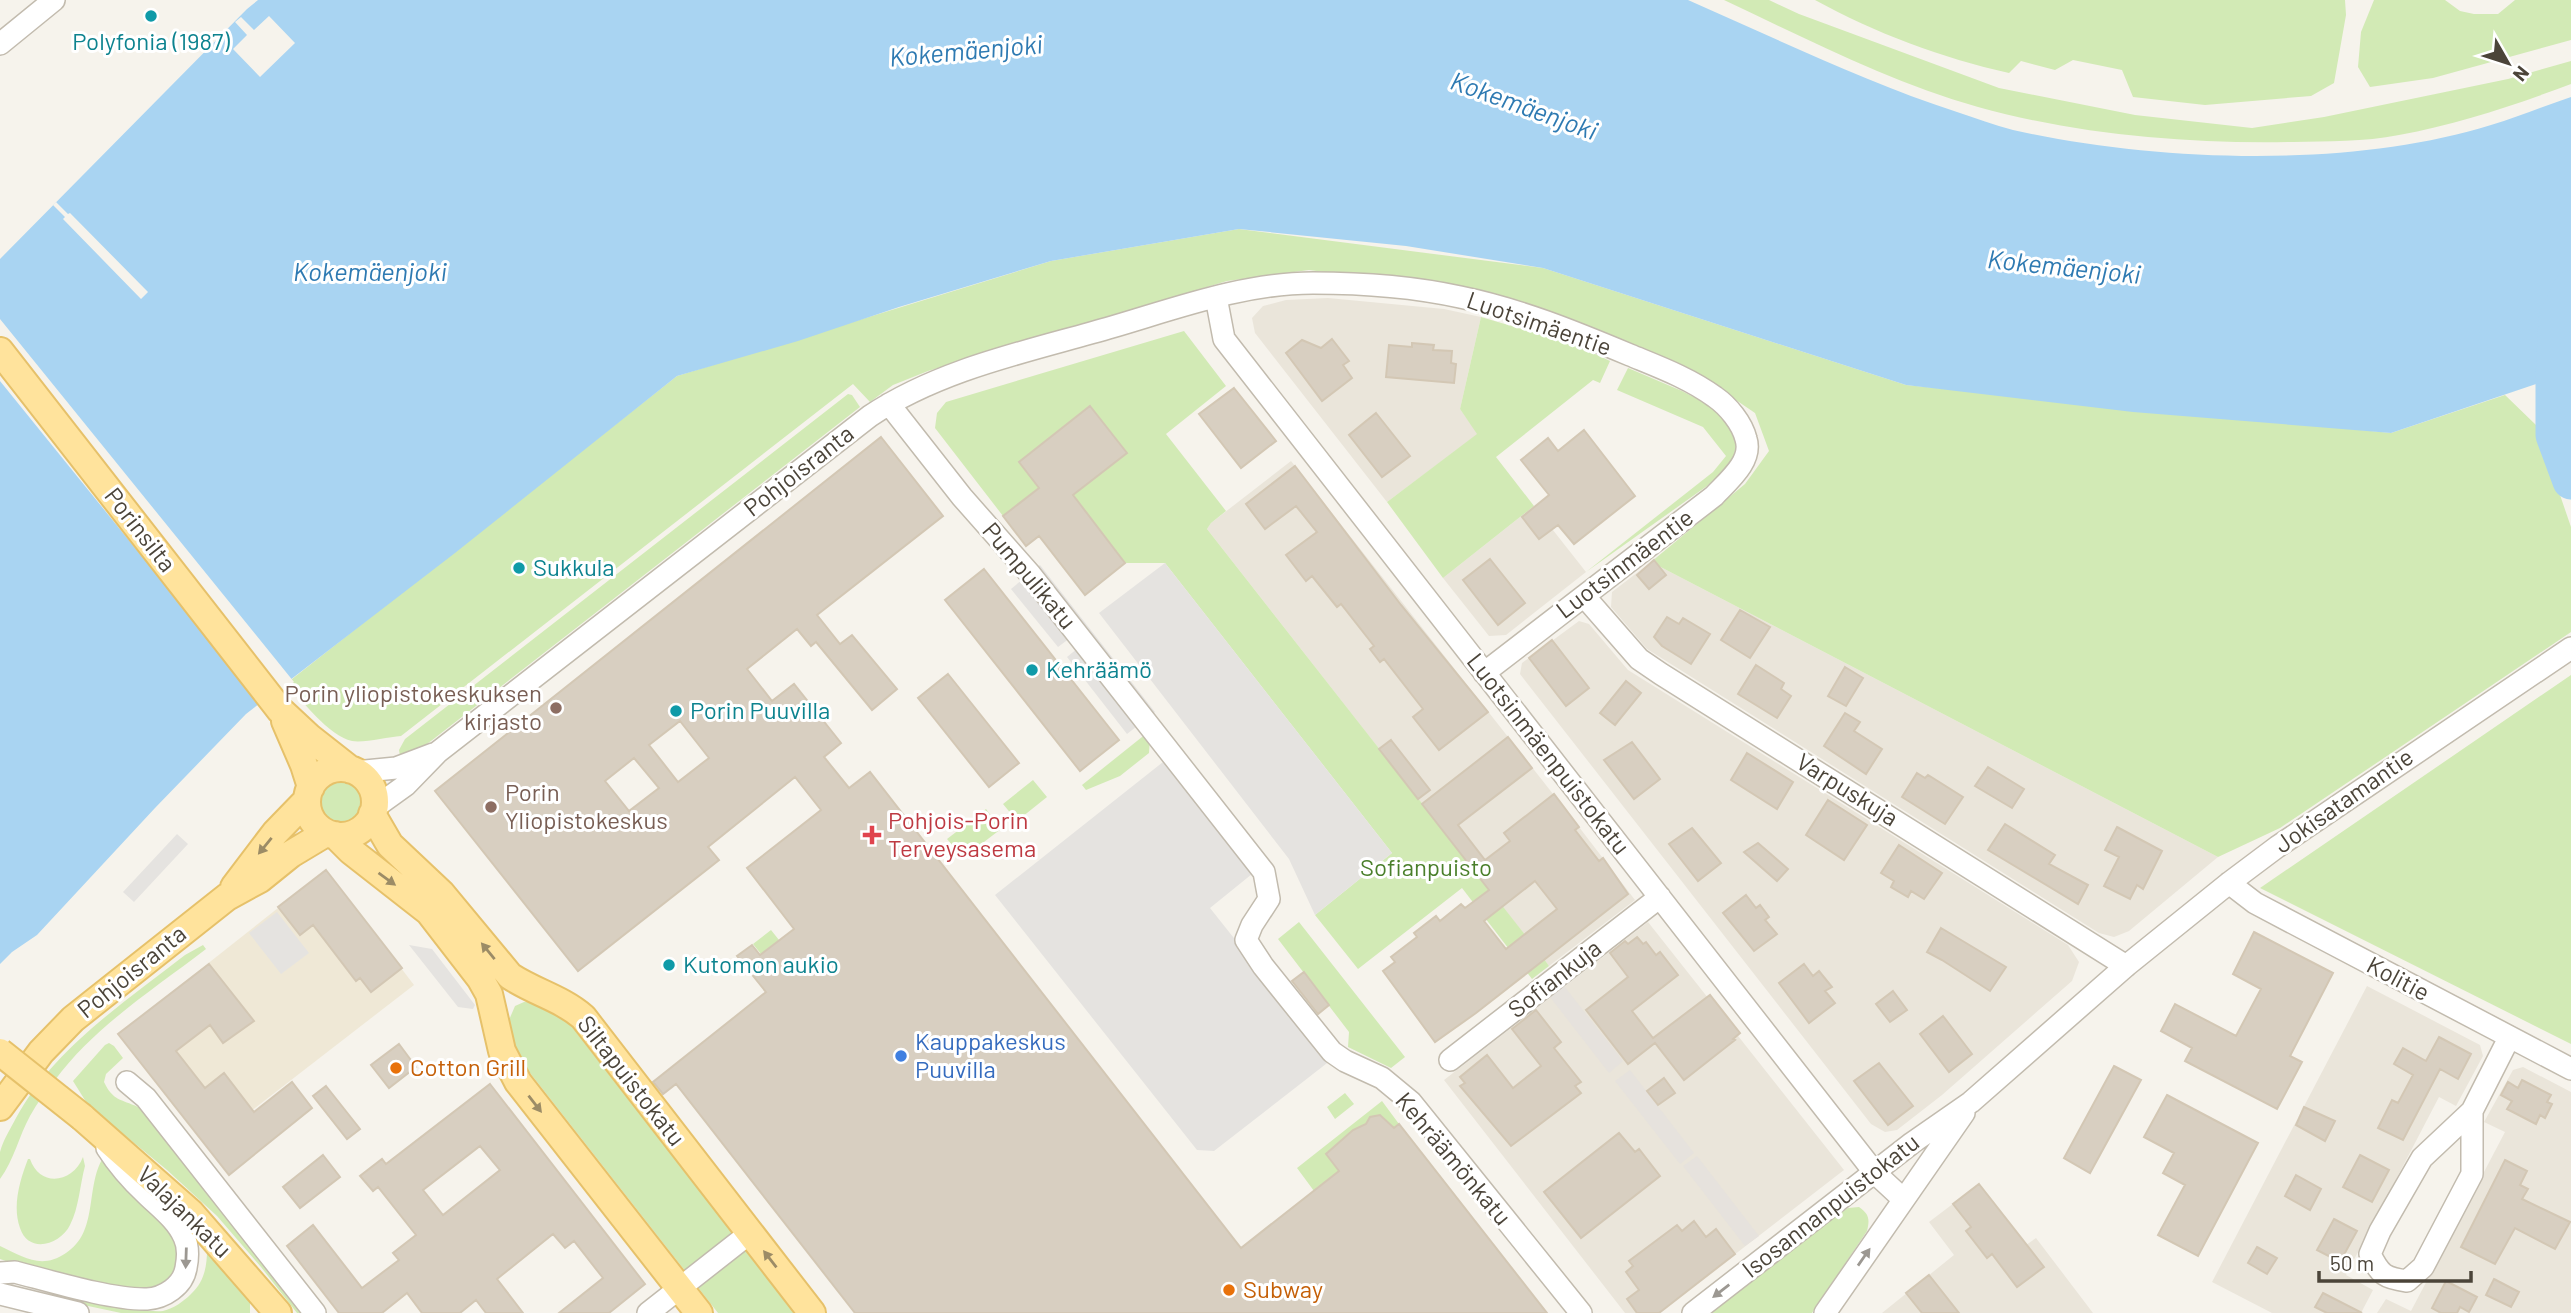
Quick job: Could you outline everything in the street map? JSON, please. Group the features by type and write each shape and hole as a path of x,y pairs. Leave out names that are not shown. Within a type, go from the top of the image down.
{"main road":[{"name":"Porinsilta","path":"0,351 281,710 309,737 353,771"},
{"name":"Porinsilta","path":"281,710 304,765 309,794"},
{"path":"339,768 353,771 364,778 372,789 373,811 365,825 354,834 330,834 291,854 260,878 227,897 309,794 318,777 339,768"},
{"path":"309,794 311,818 417,901 439,924 480,978 489,994 502,1051 518,1083 699,1313"},
{"name":"Siltapuistokatu","path":"373,811 390,845 442,894 510,976 570,1006 583,1017 812,1313"},
{"name":"Pohjoisranta","path":"0,1107 41,1052 73,1019 227,897"},
{"path":"496,1026 500,1007 509,997 522,992 538,992"},
{"name":"Valajankatu","path":"0,1052 87,1122 191,1213 269,1307"}],"street":[{"path":"0,44 54,0"},
{"name":"Luotsimäentie","path":"1216,297 1261,287 1312,283 1447,295 1507,309 1569,330 1685,379 1717,398 1735,417 1747,440"},
{"name":"Pohjoisranta","path":"373,811 406,785 438,752 870,416 889,404 927,383 988,363 1216,297"},
{"name":"Luotsinmäenpuistokatu","path":"1216,297 1224,339 1875,1173 1903,1199"},
{"name":"Pumpulikatu","path":"889,404 962,497 1030,574 1169,749"},
{"name":"Luotsinmäentie","path":"1484,673 1714,496 1733,477 1744,460 1747,440"},
{"name":"Varpuskuja","path":"1584,596 1632,652 1661,674 2126,966"},
{"name":"Jokisatamantie","path":"2126,966 2277,847 2571,648"},
{"name":"Kehräämönkatu","path":"1169,749 1264,872 1269,900 1252,925 1246,940 1263,966 1332,1052 1382,1078 1411,1102 1581,1313"},
{"name":"Pohjoisranta","path":"353,771 396,768 438,752"},
{"name":"Kolitie","path":"2229,883 2255,903 2571,1069"},
{"name":"Sofiankuja","path":"1450,1060 1660,897"},
{"name":"Isosannanpuistokatu","path":"1693,1313 1912,1143 1971,1102 2126,966"},
{"path":"2472,1111 2472,1174 2423,1266 2407,1281 2387,1278 2376,1268 2370,1254 2380,1231 2421,1157 2472,1111 2510,1038"},
{"path":"127,1082 146,1098 315,1313"},
{"name":"Isosannanpuistokatu","path":"1825,1313 1971,1102"},
{"path":"0,1273 15,1272 118,1296 147,1299 162,1295 175,1287 185,1274 188,1255 185,1238 174,1221 121,1168 87,1122"},
{"path":"648,1313 750,1233"},
{"path":"0,1294 78,1313"}],"shaded area":[{"path":"1328,298 1444,309 1481,317 1460,409 1478,434 1387,502 1255,333 1252,318 1263,306 1286,300"},
{"path":"1291,461 1635,900 1549,966 1207,529 1211,523"},
{"path":"1534,506 1586,572 1506,635 1489,636 1443,578"},
{"path":"1651,562 2218,857 2129,931 2114,937 2099,933 1647,649 1611,607 1612,592"},
{"path":"1165,563 1392,853 1315,915 1289,859 1099,613"},
{"path":"1040,565 1155,712 1127,734 1067,657 1078,648 1070,638 1058,647 1011,589"},
{"path":"1579,621 1589,624 1628,670 2068,945 2079,962 2072,981 1942,1095 1897,1130 1885,1132 1871,1124 1520,674 1522,663"},
{"path":"1163,762 1252,874 1210,908 1331,1060 1214,1151 1197,1150 995,895"},
{"path":"177,834 188,844 134,902 123,892"},
{"path":"326,870 414,985 207,1145 120,1033"},
{"path":"277,912 309,953 281,974 249,933"},
{"path":"1648,922 1844,1170 1659,1313 1625,1313 1444,1080"},
{"path":"409,945 432,949 475,1005 473,1009 458,1007"},
{"path":"1564,986 1623,1061 1609,1073 1550,997"},
{"path":"2367,986 2480,1045 2483,1056 2456,1106 2439,1097 2346,1275 2373,1290 2361,1313 2272,1313 2212,1282"},
{"path":"2523,1067 2571,1092 2571,1313 2377,1313 2386,1299 2411,1311 2505,1132 2484,1122 2513,1070"},
{"path":"1630,1070 1694,1153 1680,1164 1615,1081"},
{"path":"1697,1156 1759,1236 1745,1246 1683,1166"},
{"path":"1979,1184 2026,1245 2036,1238 2093,1313 1882,1313 1954,1255 1929,1222"}],"green space":[{"path":"1724,0 1769,0 1799,14 1999,88 2135,115 2252,128 2324,117 2508,79 2571,61 2571,84 2465,120 2373,139 2253,142 2134,136 2016,117 1945,97 1849,59"},
{"path":"1815,0 2345,0 2346,15 2334,83 2311,96 2205,105 2133,97 2122,70 2073,60 2055,70 2021,61 2009,73 1984,67 1885,34"},
{"path":"2374,0 2445,0 2460,11 2498,14 2515,0 2571,0 2571,40 2433,78 2370,87 2358,67 2361,32"},
{"path":"1239,229 1543,268 1906,385 2391,433 2505,395 2536,425 2571,527 2571,632 2280,828 2218,857 1651,562 1745,484 1769,451 1755,413 1702,377 1486,293 1309,270 1227,281 928,371 893,385 870,402 853,384 401,736 369,741 343,738 316,716 287,683 677,376 1051,261"},
{"path":"1481,317 1576,345 1610,361 1600,383 1593,380 1496,457 1534,506 1443,578 1387,502 1477,434 1460,409"},
{"name":"Sofianpuisto","path":"1184,331 1226,386 1166,434 1226,511 1207,529 1544,959 1549,966 1532,979 1462,888 1358,969 1315,915 1392,853 1165,563 1125,563 1073,495 1089,407 1019,462 1039,488 1003,516 935,428 937,413 946,402"},
{"path":"1628,368 1713,407 1728,423 1736,445 1734,455 1726,469 1707,486 1586,572 1713,472 1726,456 1703,427 1617,390"},
{"path":"848,394 852,395 860,407 431,741 416,751 400,756 399,750 405,739"},
{"path":"2571,675 2571,1044 2260,888"},
{"path":"1147,733 1150,737 1149,753 1120,776 1086,790 1082,785"},
{"path":"340,780 356,786 362,802 356,818 340,824 324,818 318,802 324,786"},
{"path":"1033,780 1047,797 1017,821 1003,804"},
{"path":"986,809 1001,829 963,858 947,839"},
{"path":"1299,922 1405,1057 1391,1068 1348,1047 1349,1032 1278,939"},
{"path":"771,930 779,940 761,954 753,944"},
{"path":"203,945 206,949 106,1026 71,1061 33,1111 0,1179 0,1152 5,1139 32,1093 50,1069 115,1009 185,955"},
{"path":"524,1002 547,1003 575,1020 576,1032 795,1313 718,1313 530,1073 520,1070 506,1027 515,1006"},
{"path":"109,1043 123,1058 106,1074 104,1082 107,1088 118,1099 140,1108 153,1118 305,1313 297,1313 217,1216 167,1170 88,1105 73,1081"},
{"path":"1345,1093 1354,1104 1335,1119 1327,1107"},
{"path":"1382,1101 1399,1124 1314,1191 1297,1168"},
{"path":"83,1157 85,1166 77,1204 66,1232 45,1244 30,1242 20,1228 17,1211 20,1184 28,1159 41,1175 56,1179 72,1172"},
{"path":"103,1158 178,1240 178,1262 172,1277 161,1287 144,1291 124,1290 29,1269 0,1259 0,1246 25,1258 49,1261 66,1253 76,1244 87,1221 94,1182"},
{"path":"1859,1207 1868,1217 1867,1231 1812,1313 1711,1313 1835,1216 1848,1208"},
{"path":"207,1250 250,1302 250,1313 121,1313 60,1300 62,1295 141,1310 167,1310 185,1300 199,1284 205,1268"}],"water":[{"name":"Kokemäenjoki","path":"258,0 1688,0 1855,74 1999,126 2069,141 2190,154 2253,156 2377,149 2436,139 2491,125 2571,97 2571,367 2554,378 2391,433 2133,412 1906,385 1543,268 1406,246 1239,229 1051,261 798,341 677,376 455,553 246,714 37,935 0,964 0,259"}],"pier":[{"path":"269,16 295,43 260,77 233,49 247,35 235,22 241,17 254,30"},
{"path":"56,202 148,292 141,299 63,219 65,217 53,205"},
{"path":"0,319 294,682 263,706 0,381"}],"building":[{"path":"1332,339 1349,361 1343,365 1352,378 1322,401 1286,353 1302,340 1321,348"},
{"path":"1412,343 1434,345 1433,350 1452,351 1451,363 1456,364 1454,383 1386,377 1389,345 1412,347"},
{"path":"1234,388 1276,441 1241,468 1199,414"},
{"path":"1090,406 1127,453 1073,495 1125,563 1085,595 1039,536 1026,546 1003,516 1039,488 1019,462"},
{"path":"1376,413 1410,456 1382,477 1349,435"},
{"path":"1584,430 1635,496 1574,544 1558,525 1539,539 1522,517 1549,495 1521,460 1548,438 1558,451"},
{"name":"Kauppakeskus Puuvilla","path":"881,437 943,516 817,615 840,644 852,635 897,689 872,710 816,642 811,646 797,629 747,669 772,701 794,684 841,743 824,757 849,788 870,772 1241,1248 1339,1171 1326,1154 1353,1130 1366,1124 1370,1117 1380,1115 1394,1128 1399,1124 1547,1313 855,1313 676,1084 663,1094 653,1082 766,992 737,956 752,945 760,955 794,929 747,868 821,810 795,777 708,847 719,860 578,971 435,791","holes":["680,721 709,758 678,782 649,745","634,758 659,788 629,811 605,781"]},
{"path":"1295,466 1401,605 1488,712 1439,750 1413,717 1423,709 1384,659 1380,662 1370,649 1374,646 1341,604 1337,607 1312,576 1306,581 1286,555 1317,532 1296,506 1265,529 1246,504"},
{"path":"1490,559 1525,603 1498,625 1463,580"},
{"path":"1654,560 1666,575 1649,589 1637,575"},
{"name":"Kehräämö","path":"984,569 1119,740 1080,771 945,600"},
{"path":"1740,610 1770,627 1750,658 1721,640"},
{"path":"1667,617 1679,624 1683,618 1710,634 1691,664 1662,646 1654,637"},
{"path":"1552,640 1589,688 1566,706 1529,658"},
{"path":"1756,665 1784,683 1781,689 1791,696 1777,718 1738,694"},
{"path":"1845,667 1863,678 1846,706 1828,696"},
{"path":"948,674 1019,763 989,787 918,698"},
{"path":"1626,681 1641,693 1615,725 1600,713"},
{"path":"1845,713 1860,722 1854,731 1882,749 1866,774 1824,746"},
{"path":"1508,737 1532,768 1458,825 1485,860 1510,841 1504,833 1554,794 1579,827 1575,830 1599,861 1603,858 1628,894 1435,1042 1383,971 1395,962 1391,957 1417,937 1414,933 1436,916 1440,921 1461,904 1465,908 1489,890 1422,804","holes":["1535,881 1557,909 1506,949 1484,921"]},
{"path":"1391,740 1430,790 1418,799 1379,749"},
{"path":"1632,742 1660,779 1634,799 1604,760"},
{"path":"1747,753 1793,782 1777,809 1731,780"},
{"path":"1988,767 2024,789 2012,808 1975,786"},
{"path":"1917,773 1925,778 1928,775 1963,797 1945,824 1902,797"},
{"path":"1828,800 1867,825 1844,860 1806,835"},
{"path":"2005,824 2055,855 2049,864 2088,885 2078,904 1988,850"},
{"path":"2117,827 2162,851 2143,889 2137,885 2130,899 2104,886 2119,857 2105,850"},
{"path":"1692,828 1721,863 1698,881 1669,844"},
{"path":"1758,843 1788,869 1777,881 1744,852"},
{"path":"1899,845 1942,873 1924,899 1911,891 1908,897 1891,887 1894,881 1881,873"},
{"path":"326,870 402,968 371,992 360,978 356,981 313,925 300,935 278,907"},
{"path":"1746,895 1756,908 1760,905 1769,917 1765,920 1777,934 1754,951 1723,913"},
{"path":"1941,928 2006,967 1990,991 1927,952"},
{"path":"2254,932 2333,973 2290,1056 2302,1062 2277,1109 2185,1061 2192,1048 2161,1031 2175,1004 2236,1036 2261,989 2233,974"},
{"path":"1637,937 1643,944 1646,942 1656,955 1660,952 1678,975 1632,1011 1653,1038 1710,995 1740,1033 1733,1039 1735,1040 1684,1080 1655,1043 1628,1064 1586,1010 1628,977 1610,953 1625,941 1628,944"},
{"path":"209,964 254,1021 223,1043 210,1025 176,1051 205,1088 224,1073 254,1112 292,1082 312,1108 229,1175 118,1034"},
{"path":"1804,964 1813,976 1819,971 1832,987 1825,991 1835,1003 1809,1023 1779,983"},
{"path":"1304,972 1329,1005 1318,1014 1292,981"},
{"path":"1893,991 1907,1010 1890,1022 1876,1004"},
{"path":"1536,1010 1561,1042 1554,1048 1581,1082 1575,1086 1581,1093 1511,1146 1460,1086 1465,1083 1460,1077 1487,1055 1513,1088 1541,1066 1512,1029"},
{"path":"1943,1016 1972,1054 1949,1072 1920,1034"},
{"path":"2439,1037 2471,1054 2458,1079 2440,1069 2403,1140 2378,1128 2392,1100 2398,1103 2413,1075 2394,1064 2403,1048 2426,1061"},
{"path":"399,1044 416,1067 389,1088 371,1065"},
{"path":"1879,1063 1913,1106 1888,1125 1854,1081"},
{"path":"2114,1066 2141,1080 2090,1173 2064,1158"},
{"path":"1664,1078 1675,1093 1658,1105 1647,1091"},
{"path":"2522,1080 2551,1095 2547,1102 2552,1104 2545,1118 2540,1115 2536,1124 2507,1109 2512,1101 2501,1095 2508,1082 2518,1088"},
{"path":"490,1084 645,1284 609,1313 559,1313 603,1278 574,1241 565,1248 553,1234 497,1279 523,1313 486,1313 476,1300 460,1313 422,1313 407,1293 382,1313 339,1313 287,1246 313,1225 362,1288 399,1260 393,1253 416,1235 378,1187 373,1191 360,1176 382,1159 386,1164","holes":["480,1146 500,1170 443,1215 423,1190"]},
{"path":"326,1086 360,1129 347,1139 313,1096"},
{"path":"2167,1095 2258,1143 2198,1256 2158,1235 2185,1185 2163,1173 2174,1153 2144,1137"},
{"path":"2304,1107 2335,1121 2325,1141 2296,1125"},
{"path":"1619,1133 1635,1152 1639,1149 1660,1176 1581,1238 1544,1192"},
{"path":"323,1155 340,1177 300,1208 283,1187"},
{"path":"2360,1155 2389,1170 2372,1202 2343,1187"},
{"path":"2505,1160 2527,1171 2520,1185 2528,1189 2522,1199 2570,1222 2555,1249 2515,1228 2495,1264 2461,1247"},
{"path":"2296,1175 2321,1189 2310,1210 2285,1196"},
{"path":"1979,1184 2044,1267 2017,1287 1992,1254 1987,1258 1966,1231 1971,1227 1953,1204"},
{"path":"2334,1219 2357,1231 2340,1262 2317,1250"},
{"path":"1694,1221 1706,1237 1716,1229 1735,1254 1659,1313 1637,1313 1627,1299 1639,1290 1626,1272 1633,1266 1629,1261 1677,1225 1682,1231"},
{"path":"2257,1247 2277,1258 2267,1274 2248,1263"},
{"path":"1929,1275 1959,1313 1922,1313 1906,1293"},
{"path":"2494,1279 2519,1292 2511,1307 2486,1295"},
{"path":"2446,1281 2477,1297 2469,1312 2460,1307 2457,1313 2441,1313 2432,1308"},
{"path":"2323,1293 2362,1313 2327,1313 2315,1307"}],"waterway":[{"path":"2571,289 2557,318 2554,378 2554,435 2571,481"}],"place":[{"name":"Polyfonia (1987)","path":"151,16"},
{"name":"Sukkula","path":"519,568"},
{"name":"Kehräämö","path":"1032,670"},
{"name":"Porin yliopistokeskuksen kirjasto","path":"556,708"},
{"name":"Porin Puuvilla","path":"676,711"},
{"name":"Porin Yliopistokeskus","path":"491,807"},
{"name":"Pohjois-Porin Terveysasema","path":"872,835"},
{"name":"Kutomon aukio","path":"669,965"},
{"name":"Kauppakeskus Puuvilla","path":"901,1056"},
{"name":"Cotton Grill","path":"396,1068"},
{"name":"Subway","path":"1229,1290"}]}
